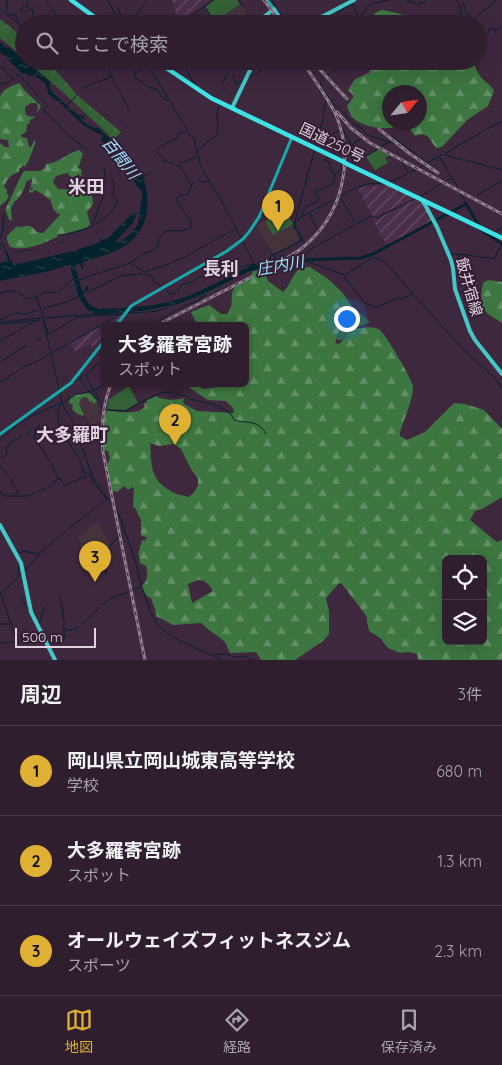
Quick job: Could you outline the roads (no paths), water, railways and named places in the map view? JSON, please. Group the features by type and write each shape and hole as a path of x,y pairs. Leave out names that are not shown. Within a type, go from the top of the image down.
{"highway":[{"path":"71,0 92,15"},
{"name":"国道250号","path":"169,70 206,96 502,238"}],"main road":[{"path":"267,0 278,15"},
{"path":"325,15 354,0"},
{"path":"266,15 274,9"},
{"path":"232,108 250,70"},
{"path":"119,322 131,306 227,251 250,232 259,217 292,137"},
{"name":"飯井宿線","path":"426,203 453,268 454,288 470,331 502,374"},
{"path":"0,434 74,380 101,345"},
{"path":"0,524 21,563 31,612 55,660"}],"water":[{"path":"0,42 15,52 15,66 0,52"},
{"name":"百間川","path":"19,70 36,70 50,82 51,91 78,115 84,116 85,120 80,118 93,127 98,128 113,141 123,131 114,142 114,146 124,156 124,152 131,159 142,176 156,169 143,177 147,197 146,216 143,225 132,241 103,256 83,262 83,271 80,263 75,265 82,291 88,286 88,290 83,294 91,305 99,309 138,307 185,297 248,267 266,265 265,263 255,263 266,262 272,254 267,244 273,254 297,242 300,238 295,227 301,240 272,255 267,264 281,264 302,258 306,259 306,261 250,271 178,304 149,310 95,315 87,309 79,298 68,265 50,271 0,281 0,263 8,261 0,237 10,260 15,266 18,264 14,259 19,264 98,243 101,241 99,236 102,240 108,238 133,213 138,212 132,224 117,240 118,243 133,231 138,224 142,192 134,182 134,179 131,178 132,176 130,176 117,152 114,150 113,153 108,151 100,139 103,138 102,135 82,124 63,105 47,93 45,83 34,75 23,74"}],"waterway":[{"path":"7,0 8,12 11,15 15,15"},
{"path":"27,0 28,6 21,9 23,12 32,9 34,15"},
{"path":"108,0 116,15"},
{"path":"136,15 146,0"},
{"path":"193,15 214,0"},
{"path":"239,0 243,6"},
{"path":"272,0 281,15"},
{"path":"360,15 373,3 389,0"},
{"path":"406,0 416,4"},
{"path":"418,5 427,0"},
{"path":"456,0 459,3 461,15"},
{"path":"493,4 495,0"},
{"path":"352,3 358,15"},
{"path":"463,3 469,15"},
{"path":"49,4 55,15"},
{"path":"338,13 352,4"},
{"path":"479,15 492,5"},
{"path":"205,7 210,15"},
{"path":"118,8 121,15"},
{"path":"0,9 15,21"},
{"path":"487,34 490,28 497,30 502,26"},
{"path":"0,66 14,78"},
{"path":"108,70 116,86"},
{"path":"133,70 135,78 147,87 157,89 164,99 168,100"},
{"path":"135,73 140,70"},
{"path":"151,70 170,101"},
{"path":"187,70 195,85"},
{"path":"307,70 313,80"},
{"path":"331,73 336,70"},
{"path":"249,77 262,71"},
{"path":"223,84 229,72"},
{"path":"17,75 47,106"},
{"path":"233,75 235,83"},
{"path":"95,83 111,77"},
{"path":"0,84 7,83 13,79"},
{"path":"236,84 244,80"},
{"path":"321,82 320,85 334,105 340,108"},
{"path":"89,85 94,83"},
{"path":"117,87 130,111"},
{"path":"317,87 326,100 323,117"},
{"path":"66,106 78,94"},
{"path":"171,103 194,139 201,167"},
{"path":"198,151 217,135 219,105"},
{"path":"331,107 338,124"},
{"path":"43,109 66,133 87,150"},
{"path":"342,111 367,135 390,142"},
{"path":"295,229 294,225 323,119"},
{"path":"487,129 502,121"},
{"path":"340,125 352,145"},
{"path":"317,145 318,142 340,130"},
{"path":"446,153 485,130"},
{"path":"156,150 176,139 178,134 186,131"},
{"path":"390,135 426,162"},
{"path":"353,144 362,138"},
{"path":"380,147 389,142"},
{"path":"391,142 424,165"},
{"path":"345,148 351,145"},
{"path":"352,163 360,159 353,145"},
{"path":"331,153 333,154 343,149"},
{"path":"361,159 378,149"},
{"path":"379,149 401,162"},
{"path":"156,152 165,161"},
{"path":"419,168 443,154"},
{"path":"445,155 463,160"},
{"path":"180,163 197,157"},
{"path":"328,157 324,160 329,162 333,173"},
{"path":"440,158 466,204"},
{"path":"162,160 173,164"},
{"path":"465,160 502,170"},
{"path":"402,162 408,172"},
{"path":"176,165 181,168 191,185"},
{"path":"101,203 105,186 104,168"},
{"path":"305,207 318,201 319,199 314,192 333,184 334,174 344,168"},
{"path":"409,173 417,169"},
{"path":"202,170 217,193 241,238"},
{"path":"390,182 407,174"},
{"path":"97,223 109,214 117,202 113,195 113,179"},
{"path":"421,196 451,179"},
{"path":"197,180 202,182 209,181"},
{"path":"79,280 130,263 145,253 154,251 165,231 183,231 192,227 190,219 176,199 179,196 188,194 194,181"},
{"path":"477,195 502,181"},
{"path":"357,188 366,184 384,183"},
{"path":"339,197 355,188"},
{"path":"295,222 337,198"},
{"path":"341,198 355,223"},
{"path":"377,218 415,199"},
{"path":"94,226 100,204"},
{"name":"庄内川","path":"303,260 360,258 373,254 466,204 478,224"},
{"path":"301,216 305,208"},
{"path":"0,237 4,213"},
{"path":"310,214 318,231"},
{"path":"303,258 311,249 371,216 376,218"},
{"path":"294,224 295,225 305,244 277,262 274,255 303,240"},
{"path":"62,236 91,227"},
{"path":"495,232 502,227"},
{"path":"171,263 236,229"},
{"name":"庄内川","path":"480,229 502,244"},
{"path":"243,242 254,263"},
{"path":"451,254 495,259 502,244"},
{"path":"305,261 345,275 373,257 384,261 449,334 493,376 502,388"},
{"name":"庄内川","path":"267,263 276,262 274,258"},
{"path":"131,264 144,272"},
{"path":"145,272 169,264"},
{"path":"165,289 173,294 177,292 182,284 190,283 206,274 257,264"},
{"path":"145,273 152,276 154,282 162,286"},
{"path":"87,293 120,276 142,274"},
{"path":"344,277 366,304 377,307 399,297 400,300 412,294"},
{"path":"37,297 43,293 58,292 75,279"},
{"path":"0,293 11,291"},
{"path":"12,291 19,293 27,299 36,297"},
{"path":"158,322 175,311 199,301 200,298 206,295"},
{"path":"37,297 43,317"},
{"path":"43,308 78,297"},
{"path":"127,313 153,312 167,308"},
{"path":"16,313 27,314 38,310"},
{"path":"0,320 14,313"},
{"path":"44,318 95,314"},
{"path":"107,322 121,314"},
{"path":"44,320 48,334 78,317 123,314"},
{"path":"0,322 41,318"},
{"path":"43,319 59,389"},
{"path":"0,324 40,320"},
{"path":"21,329 35,321"},
{"path":"52,353 101,325"},
{"path":"7,337 20,330"},
{"path":"0,341 6,337"},
{"path":"37,340 41,338"},
{"path":"15,352 27,345"},
{"path":"1,361 15,353"},
{"path":"8,377 50,354"},
{"path":"86,375 101,362"},
{"path":"73,383 84,375"},
{"path":"86,375 93,389"},
{"path":"0,382 8,378"},
{"path":"80,379 98,401"},
{"path":"94,390 101,387"},
{"path":"64,402 77,394 93,390"},
{"path":"94,391 101,401"},
{"path":"106,410 126,411 161,393 170,392 185,396 191,400 216,405 231,414 234,420 256,424 266,434"},
{"path":"60,393 63,406 73,423 93,478 116,507 134,556 150,611 157,624 172,637 222,660"},
{"path":"99,402 103,407"},
{"path":"36,414 61,403"},
{"path":"61,404 58,411 59,425 79,459"},
{"path":"21,423 35,414"},
{"path":"39,424 39,428 35,429 34,437 55,472"},
{"path":"0,440 16,426"},
{"path":"26,434 32,431"},
{"path":"10,444 22,436"},
{"path":"8,453 5,448 9,446"},
{"path":"0,459 5,456"},
{"path":"80,461 84,471 90,475 93,482 106,498"},
{"path":"0,466 8,475"},
{"path":"64,486 86,478 81,469"},
{"path":"56,474 59,480 61,479"},
{"path":"11,479 14,486"},
{"path":"49,487 55,484 53,482 57,480"},
{"path":"61,480 63,484"},
{"path":"15,487 18,492 15,494"},
{"path":"37,492 46,488"},
{"path":"1,492 5,496 28,496 35,493"},
{"path":"68,529 107,499"},
{"path":"24,572 43,550 66,531"},
{"path":"120,535 124,532"},
{"path":"102,577 106,573 106,553 119,537"},
{"path":"16,551 38,554"},
{"path":"18,576 19,565"},
{"path":"0,594 22,574"},
{"path":"131,590 140,587"},
{"path":"102,605 112,598 130,591"},
{"path":"1,594 17,642"},
{"path":"58,643 65,638 63,611 59,595"},
{"path":"21,596 25,604"},
{"path":"25,605 29,610"},
{"path":"39,625 44,607"},
{"path":"82,624 100,607"},
{"path":"0,624 10,624"},
{"path":"65,631 78,627"},
{"path":"0,643 31,641 38,629"},
{"path":"214,655 244,656 251,660"}],"railway":[{"path":"264,0 275,15"},
{"path":"259,273 297,252 316,235 336,204 341,186 344,168 344,149 341,131 335,113 308,70"},
{"path":"320,70 347,99"},
{"path":"337,112 351,128 370,143 502,214"},
{"path":"379,129 438,173"},
{"path":"163,322 251,277"},
{"path":"110,387 103,418 103,452 145,660"}],"place":[{"name":"岡山県立岡山城東高等学校","path":"278,231"},
{"name":"大多羅寄宮跡","path":"175,445"},
{"name":"オールウェイズフィットネスジム","path":"95,582"}],"district":[{"name":"米田","path":"86,187"},
{"name":"長利","path":"221,269"},
{"name":"大多羅町","path":"72,435"}]}
